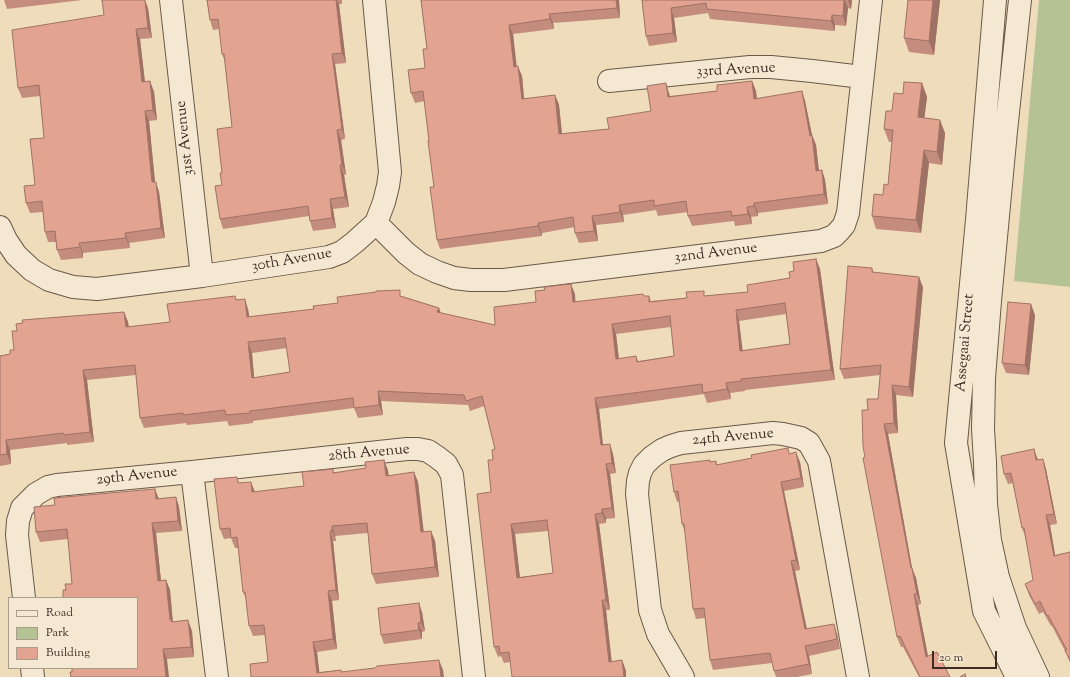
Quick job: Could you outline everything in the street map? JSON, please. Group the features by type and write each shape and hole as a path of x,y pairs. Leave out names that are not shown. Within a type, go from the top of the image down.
{"street":[{"name":"31st Avenue","path":"171,0 202,276"},
{"name":"30th Avenue","path":"0,227 6,240 16,255 32,270 49,280 73,287 97,288 202,276 329,257 342,252 376,223 384,202 390,172 374,0"},
{"name":"32nd Avenue","path":"376,223 406,253 420,264 454,278 471,280 504,280 821,241 834,236 844,225 848,213 871,0"},
{"name":"Assegaai Street","path":"995,0 978,213 956,442 984,611 1017,677"},
{"name":"Assegaai Street","path":"1020,0 990,301 984,378 983,429 986,504 990,540 998,577 1015,628 1038,677"},
{"name":"33rd Avenue","path":"609,81 750,67 771,67 862,77"},
{"name":"24th Avenue","path":"683,677 658,634 650,610 637,494 640,473 644,465 652,457 671,446 681,443 773,433 801,438 809,443 819,461 858,677"},
{"name":"28th Avenue","path":"192,472 406,449 428,451 437,457 446,464 452,475 474,677"},
{"name":"29th Avenue","path":"24,597 17,535 18,521 22,508 36,494 48,487 57,485 192,472 217,677"}],"green space":[{"path":"1039,0 1070,0 1070,287 1014,281"}],"building":[{"path":"102,0 145,0 148,28 136,29 142,82 150,81 153,110 145,111 152,182 156,182 161,228 125,233 126,238 79,243 80,247 57,250 55,231 45,232 42,201 26,203 24,186 35,185 30,139 44,138 39,85 18,88 12,30 104,15"},
{"path":"207,0 336,0 342,53 332,54 342,129 337,130 345,197 330,199 332,218 310,221 308,206 220,219 215,186 222,185 217,129 232,127 224,54 222,54 218,19 210,20"},
{"path":"421,0 616,0 617,8 549,14 550,19 509,25 514,67 518,66 522,99 555,95 559,134 609,129 607,118 651,111 647,86 666,83 668,97 717,91 717,85 752,81 754,99 802,91 810,136 812,135 816,171 822,170 824,194 754,203 754,206 747,207 748,214 732,216 731,211 688,216 686,201 654,206 654,200 619,205 620,212 592,216 594,231 575,233 573,217 538,223 538,226 437,240 430,187 434,187 423,91 411,93 408,70 425,68 423,49 427,49"},
{"path":"642,0 844,0 843,16 832,15 831,21 707,9 706,3 671,8 673,33 646,36"},
{"path":"908,0 933,0 929,41 904,38"},
{"path":"904,82 922,83 918,117 940,120 937,152 924,150 916,220 872,216 874,194 883,195 884,184 888,185 893,130 884,129 886,111 892,111 894,93 903,94"},
{"path":"816,259 831,370 741,379 741,381 726,383 727,389 703,393 702,384 595,398 601,445 610,444 612,463 606,464 612,508 602,509 602,513 595,514 606,600 602,600 609,662 622,660 624,677 512,677 509,652 500,653 499,646 494,647 477,494 491,492 488,460 493,460 492,450 495,449 482,396 466,401 464,395 378,391 379,405 354,408 353,398 250,411 250,413 226,415 225,410 140,418 135,365 83,370 90,432 64,435 63,433 6,440 7,454 0,455 0,356 10,354 10,350 14,350 12,331 17,331 16,324 23,323 22,320 124,312 126,327 170,322 167,304 235,296 236,300 245,299 247,317 314,309 313,306 338,303 337,297 376,291 400,290 400,296 439,308 437,312 495,325 494,307 536,302 535,291 545,290 544,287 571,284 573,302 643,294 644,296 649,296 649,302 687,298 686,292 704,291 704,296 748,292 747,285 790,278 789,272 794,271 793,262","holes":["785,303 790,344 740,351 736,310","670,316 674,356 637,362 636,356 616,359 612,324","285,338 290,372 252,378 248,342","547,520 553,573 517,578 511,524"]},
{"path":"848,266 872,268 872,272 919,277 909,387 892,385 894,423 884,424 917,594 914,594 926,657 937,652 950,677 920,677 900,636 897,637 863,458 865,457 863,446 862,410 868,410 867,399 878,399 881,365 840,369"},
{"path":"1008,302 1031,304 1025,365 1002,363"},
{"path":"788,448 789,454 796,452 801,478 781,482 796,560 791,561 805,629 834,624 837,639 805,646 809,664 774,671 770,653 710,660 704,608 693,609 684,524 682,524 678,491 674,492 670,465 710,460 710,462 716,461 716,465 752,458 751,455"},
{"path":"1034,449 1036,460 1043,459 1054,514 1046,515 1054,556 1070,552 1070,659 1065,651 1067,650 1040,601 1035,604 1025,584 1033,580 1024,528 1022,528 1011,473 1004,474 1001,456"},
{"path":"384,460 386,476 414,472 421,532 431,531 435,567 372,574 367,523 332,526 332,531 330,531 336,590 328,591 333,639 313,642 317,673 341,670 341,672 375,668 377,666 439,660 441,677 251,677 250,664 268,662 264,625 249,626 245,592 243,592 237,537 231,538 230,528 220,529 214,479 237,477 238,483 251,482 252,492 304,486 302,472 333,469 333,473 366,468 365,462"},
{"path":"155,489 156,499 176,497 178,521 152,523 158,581 166,580 170,620 172,622 188,620 191,647 163,649 166,677 71,677 70,672 72,672 72,669 138,669 138,597 63,597 63,590 66,590 65,584 72,584 67,529 36,532 34,507 55,505 54,498"},
{"path":"419,603 421,622 418,623 419,630 381,635 378,608"}]}
